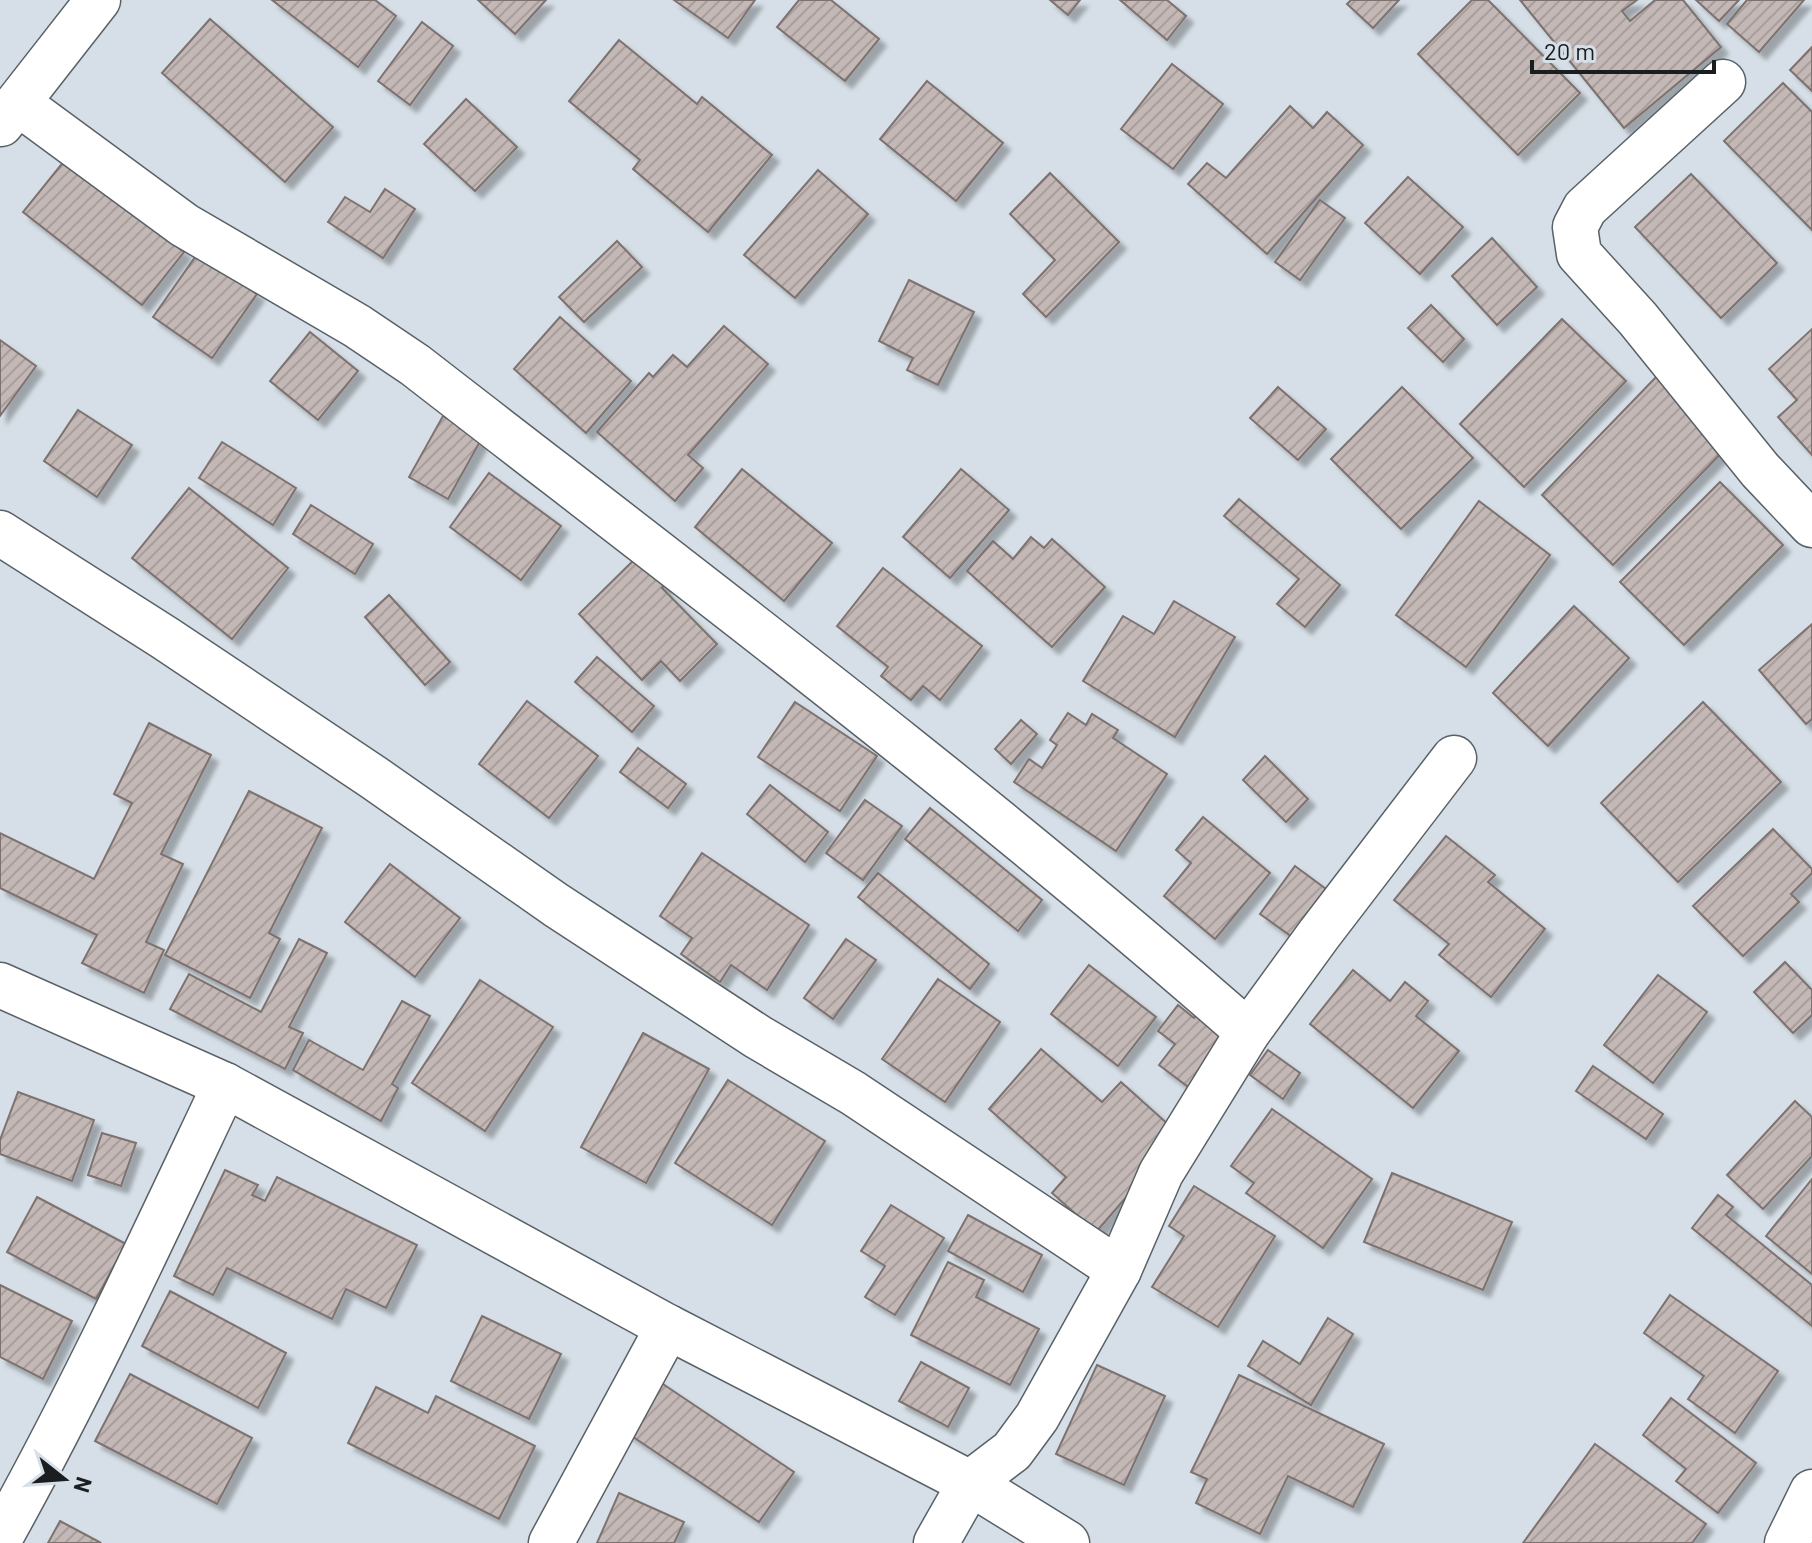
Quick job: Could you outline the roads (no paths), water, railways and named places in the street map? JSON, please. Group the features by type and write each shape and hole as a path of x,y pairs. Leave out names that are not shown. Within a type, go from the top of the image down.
{"street":[{"path":"98,0 9,114 184,225 357,326 415,365 813,672 1079,887 1248,1032"},
{"path":"1723,82 1585,208 1575,227 1579,254 1638,319 1760,470 1812,525"},
{"path":"0,533 178,646 556,905 758,1037 853,1093 1119,1270"},
{"path":"936,1543 970,1483 1012,1451 1037,1417 1119,1270 1161,1173 1248,1032 1454,758"},
{"path":"0,985 225,1085 668,1327 970,1483 1067,1543"},
{"path":"0,1538 110,1326 225,1085"},
{"path":"551,1543 668,1327"},
{"path":"1787,1543 1812,1492"}]}
